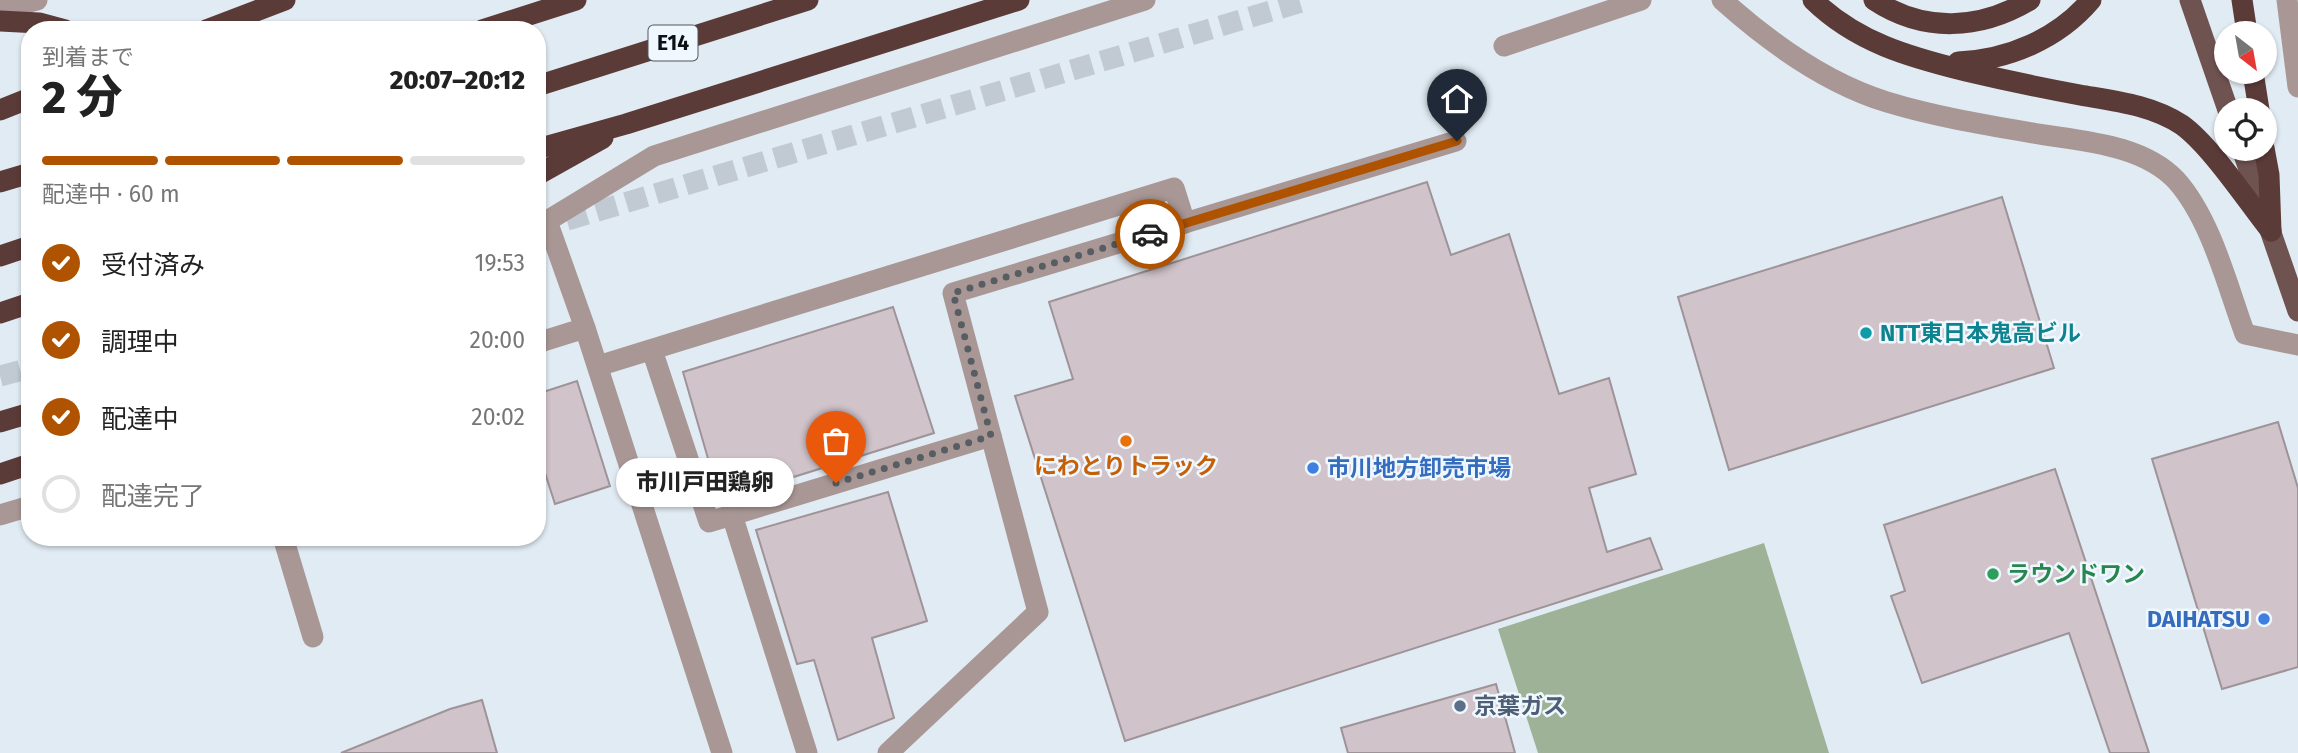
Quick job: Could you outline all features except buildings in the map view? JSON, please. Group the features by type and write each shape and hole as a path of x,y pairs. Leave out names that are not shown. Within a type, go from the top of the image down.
{"highway":[{"path":"228,21 285,0"},
{"path":"510,21 576,0"},
{"name":"E14","path":"546,83 808,0"},
{"path":"546,146 626,124 1019,0"},
{"path":"1813,0 1844,26 1875,44 1903,55 2008,81 2123,101 2158,113 2181,125 2199,140 2271,231"},
{"path":"1874,0 1908,16 1957,25 1981,22 2004,14 2030,0"},
{"path":"1934,63 1979,61 2011,55 2059,27 2084,9 2091,0"},
{"path":"2242,0 2245,21"},
{"path":"0,21 21,21"},
{"path":"0,110 21,102"},
{"path":"546,170 626,124"},
{"path":"2266,161 2271,231"},
{"path":"0,182 21,176"},
{"path":"0,256 21,249"},
{"path":"0,313 21,306"},
{"path":"0,422 21,416"},
{"path":"0,474 21,467"}],"main road":[{"path":"2190,0 2224,98"},
{"path":"2246,161 2271,231 2294,279 2298,311"}],"street":[{"path":"0,9 37,0"},
{"path":"722,753 585,328 547,221 654,156 1145,0"},
{"path":"1504,46 1641,0"},
{"path":"1722,0 1774,43 1810,66 1850,88 1886,102 1941,116 2115,148 2147,159 2174,178 2193,201 2209,236 2245,334 2298,345"},
{"path":"2287,0 2298,87"},
{"path":"888,753 1038,612 953,293 1457,141"},
{"path":"597,366 1174,188 1185,223"},
{"path":"546,340 585,328"},
{"path":"652,351 709,522 991,436"},
{"path":"0,515 21,509"},
{"path":"732,515 807,753"},
{"path":"286,546 313,638"}],"green space":[{"path":"1764,543 1829,753 1538,753 1498,629"}],"tunnel":[{"path":"546,226 1308,0"},
{"path":"0,376 21,370"}],"way so far":[{"path":"836,483 991,436 953,293 1150,234"}],"place":[{"name":"NTT東日本鬼高ビル","path":"1866,333"},
{"name":"にわとりトラック","path":"1126,441"},
{"name":"市川地方卸売市場","path":"1313,468"},
{"name":"市川戸田鶏卵","path":"836,483"},
{"name":"ラウンドワン","path":"1993,574"},
{"name":"DAIHATSU","path":"2264,619"},
{"name":"京葉ガス","path":"1460,706"}],"route":[{"path":"1150,234 1457,141"}]}
